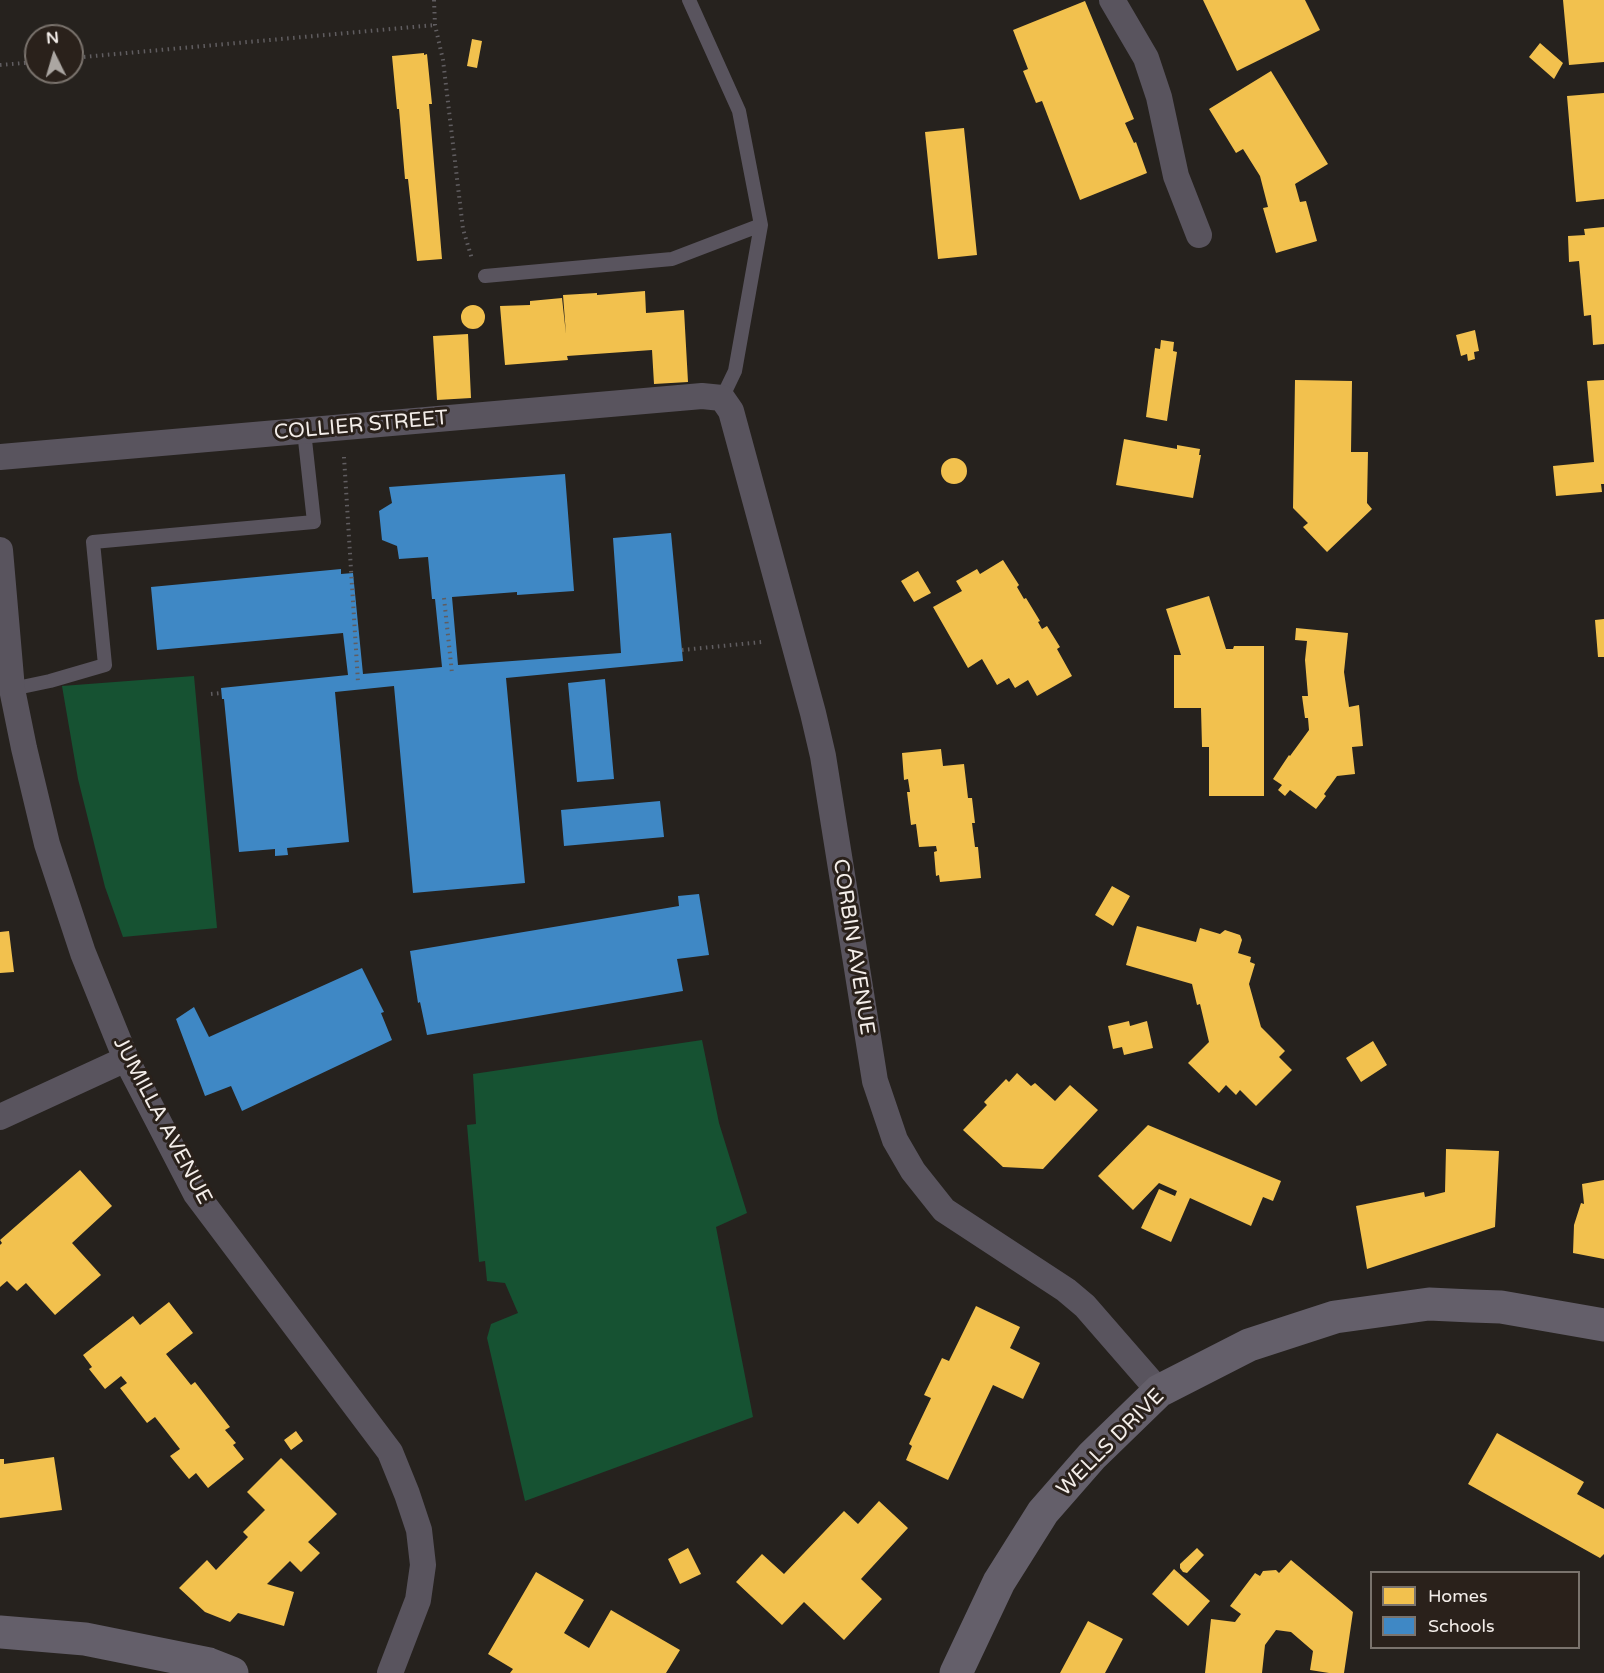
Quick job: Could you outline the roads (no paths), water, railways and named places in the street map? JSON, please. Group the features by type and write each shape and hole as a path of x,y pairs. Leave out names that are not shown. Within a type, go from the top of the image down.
{"main road":[{"name":"WELLS DRIVE","path":"956,1673 999,1582 1043,1512 1092,1456 1159,1391 1249,1345 1335,1317 1429,1304 1501,1307 1604,1325"},
{"path":"0,1632 85,1639 209,1664 232,1673"}],"street":[{"path":"1112,0 1146,58 1159,97 1176,176 1199,235"},
{"name":"COLLIER STREET","path":"0,457 702,396 722,399"},
{"name":"CORBIN AVENUE","path":"722,399 731,411 823,756 875,1081 895,1140 913,1171 944,1210 1072,1295 1085,1306 1159,1391"},
{"name":"JUMILLA AVENUE","path":"0,550 12,689 47,844 83,953 126,1059 196,1194 390,1452 407,1494 419,1530 423,1565 418,1600 390,1673"},
{"path":"0,1117 126,1059"}],"lane":[{"path":"689,0 739,111 761,225 735,371 722,399"},
{"path":"484,276 672,259 761,225"},
{"path":"12,689 105,665 93,542 314,522 304,430"}]}
